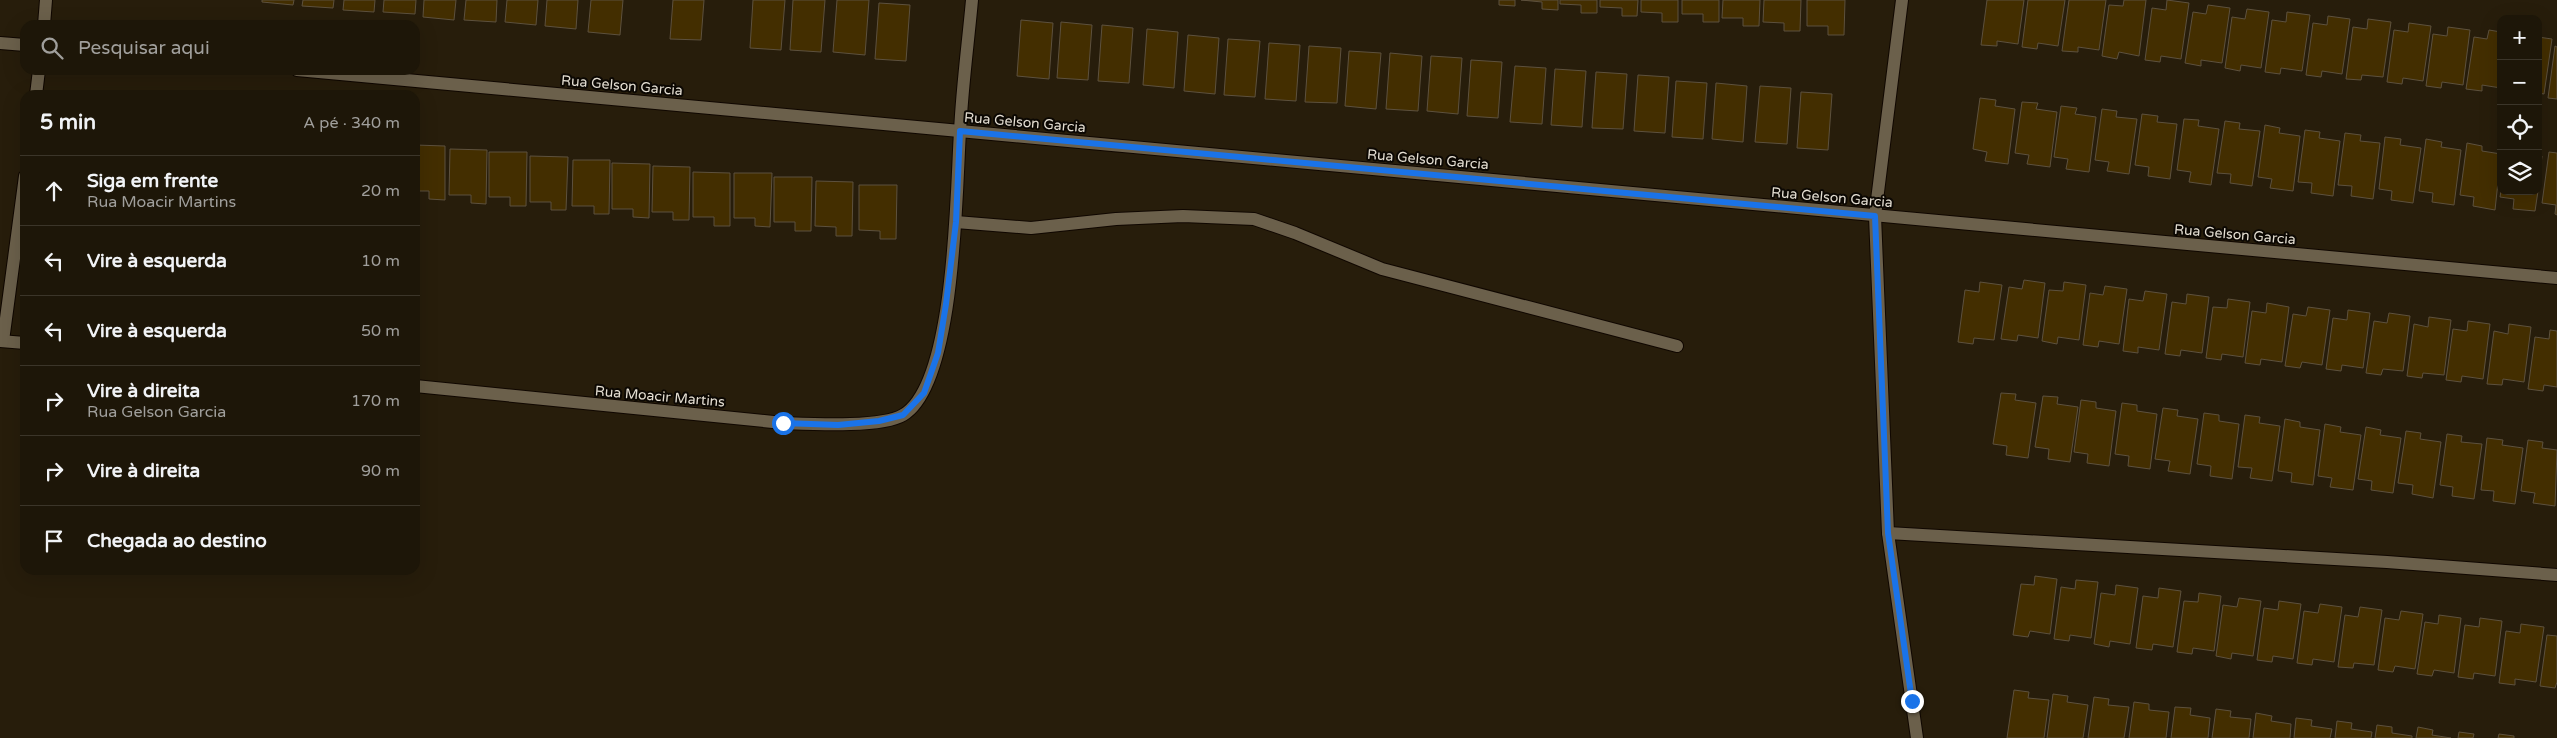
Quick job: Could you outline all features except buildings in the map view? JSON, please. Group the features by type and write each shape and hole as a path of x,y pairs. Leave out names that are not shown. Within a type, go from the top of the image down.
{"street":[{"path":"44,20 46,0"},
{"path":"972,0 960,131 956,222 1030,228 1116,219 1183,216 1254,219 1295,232 1382,269 1676,346"},
{"path":"1902,0 1875,216 1888,533 1917,738"},
{"path":"0,42 20,44"},
{"path":"37,90 38,75"},
{"name":"Rua Gelson Garcia","path":"351,75 2557,278"},
{"path":"20,212 2,341 20,343"},
{"name":"Rua Moacir Martins","path":"420,387 783,423 838,425 879,421 903,415 924,393 938,353 956,222"},
{"path":"1888,533 2387,562 2557,575"}],"route":[{"path":"783,423 838,425 879,421 903,415 924,393 938,353 946,304 956,222 960,131 1875,216 1888,533 1912,701"}]}
